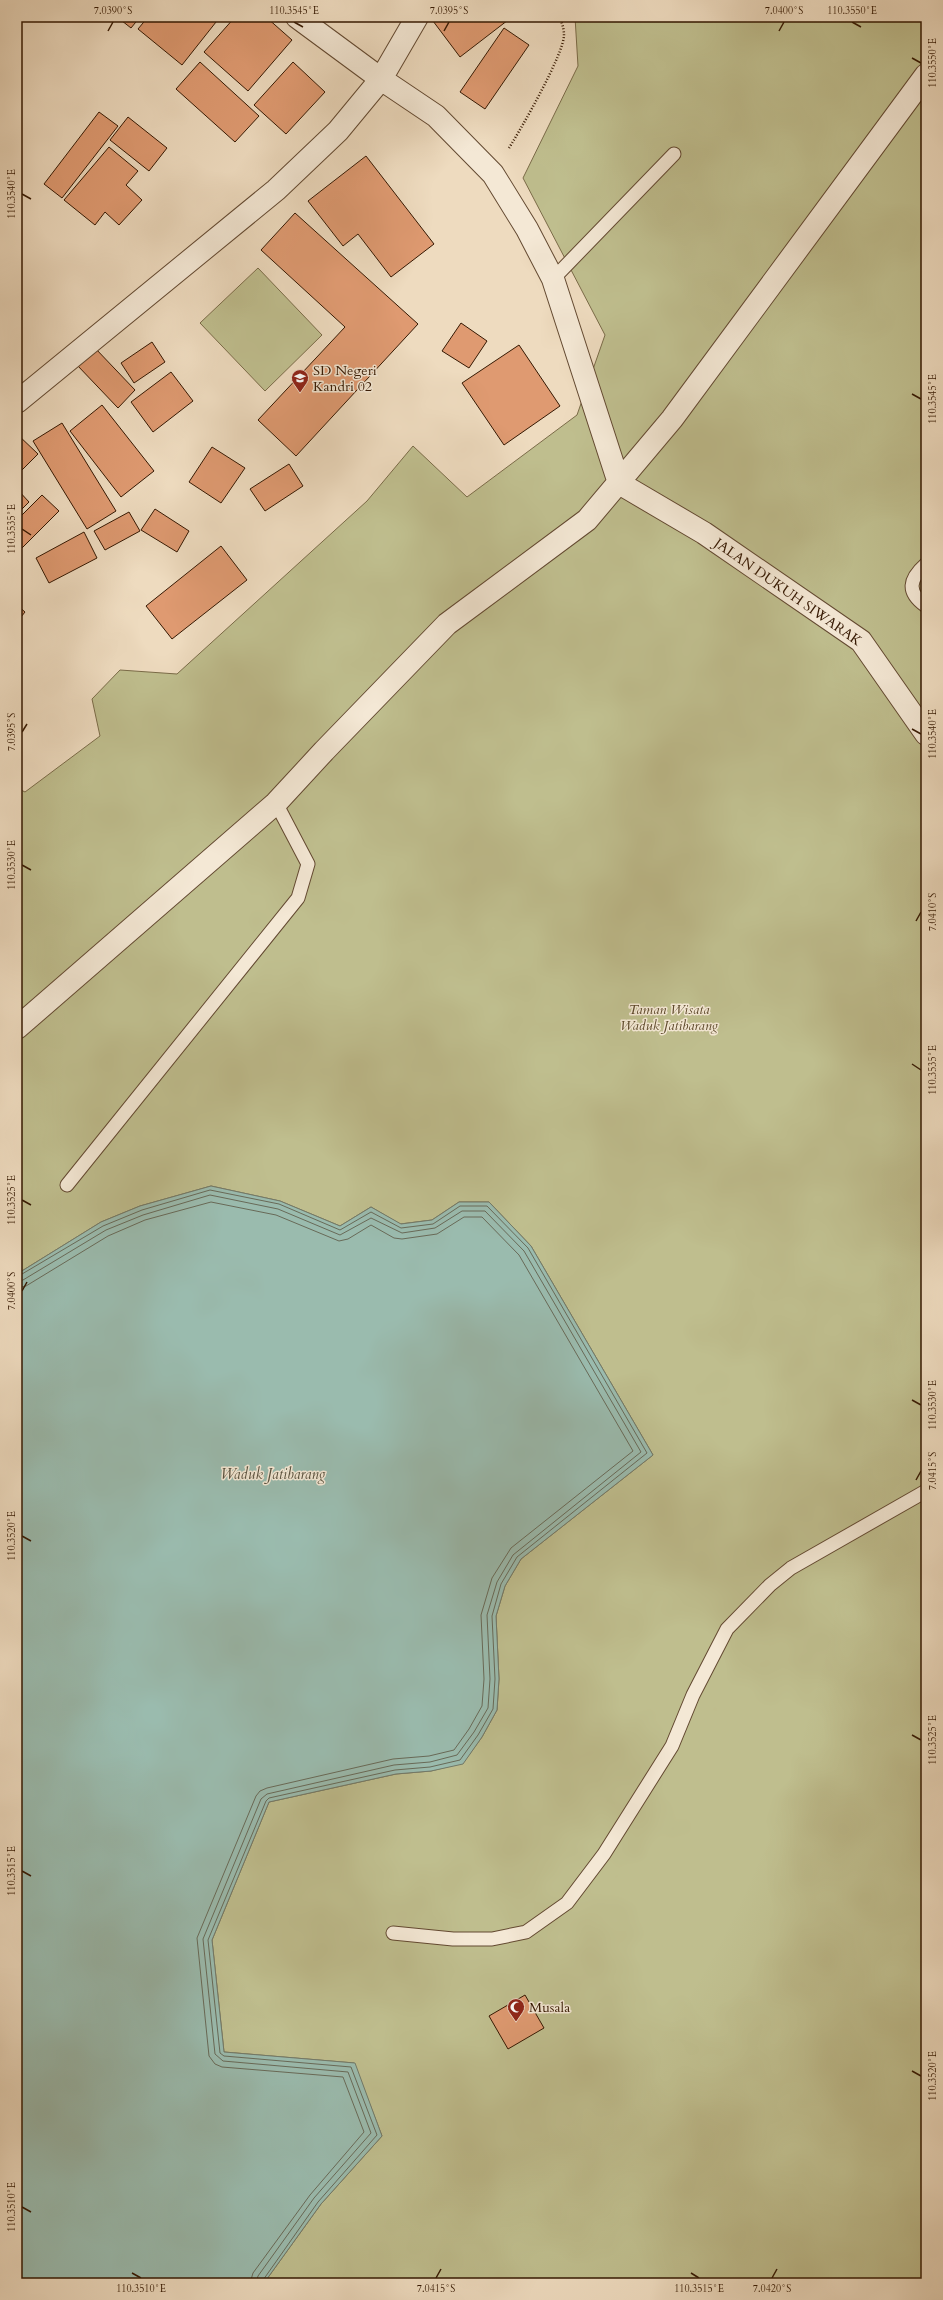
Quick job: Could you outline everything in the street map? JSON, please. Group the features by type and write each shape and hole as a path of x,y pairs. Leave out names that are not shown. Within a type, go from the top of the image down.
{"street":[{"path":"297,17 381,79 436,116 493,174 527,229 553,279 620,483"},
{"path":"17,402 276,190 338,130 381,79 417,17"},
{"path":"17,1028 276,803 324,751 447,624 588,520 672,419 926,75"},
{"name":"JALAN DUKUH SIWARAK","path":"620,483 704,533 861,641 926,734"}],"lane":[{"path":"553,279 674,154"},
{"path":"926,564 918,572 912,586 915,599 926,606"},
{"path":"67,1185 298,898 308,864 276,803"},
{"path":"393,1932 453,1940 492,1939 526,1932 567,1903 604,1854 672,1746 693,1695 728,1629 770,1585 791,1568 926,1491"}],"path":[{"path":"493,174 529,115 557,55 564,36 559,17"}],"green space":[{"name":"Taman Wisata Waduk Jatibarang","path":"575,17 926,17 926,2283 264,2283 321,2204 382,2136 354,2063 224,2052 212,1940 269,1802 396,1774 431,1771 463,1763 482,1737 497,1710 499,1679 496,1616 505,1586 521,1559 653,1455 531,1246 489,1202 459,1202 432,1220 400,1224 371,1207 340,1226 280,1201 211,1186 140,1206 101,1222 17,1274 17,788 25,792 100,736 92,699 120,670 177,674 367,501 413,446 467,497 577,415 605,335 523,178 578,66"},
{"path":"258,268 322,335 265,391 200,323"}],"water":[{"name":"Waduk Jatibarang","path":"211,1186 280,1201 340,1226 371,1207 401,1224 432,1220 459,1202 489,1202 531,1246 653,1455 521,1559 505,1586 496,1616 499,1679 497,1710 482,1737 463,1764 431,1771 396,1774 269,1802 212,1940 224,2052 355,2063 382,2136 321,2204 264,2283 17,2283 17,1274 101,1222 140,1206"}],"building":[{"path":"117,17 140,17 131,28"},
{"path":"148,17 220,17 182,65 138,29"},
{"path":"235,17 266,17 292,40 248,91 204,52"},
{"path":"430,17 512,17 460,57"},
{"path":"504,28 529,45 485,109 460,92"},
{"path":"200,62 259,116 235,142 176,89"},
{"path":"293,62 325,92 286,134 254,105"},
{"path":"99,112 118,126 62,198 44,184"},
{"path":"128,117 167,148 149,171 110,140"},
{"path":"109,147 138,171 126,185 142,200 119,225 105,212 95,225 64,200"},
{"path":"366,156 434,244 391,277 358,234 343,246 308,201"},
{"path":"295,213 418,324 296,456 258,420 345,327 261,250"},
{"path":"461,323 487,341 469,368 442,351"},
{"path":"152,342 165,362 134,383 121,363"},
{"path":"519,345 560,406 504,445 462,383"},
{"path":"95,348 135,390 118,408 77,365"},
{"path":"171,372 193,401 153,432 131,402"},
{"path":"102,405 154,471 121,497 70,431"},
{"path":"62,423 116,511 87,529 33,441"},
{"path":"17,434 38,454 17,475"},
{"path":"212,447 245,468 221,503 189,482"},
{"path":"289,464 303,486 265,511 250,489"},
{"path":"17,489 29,502 17,514"},
{"path":"42,495 59,511 17,553 17,520"},
{"path":"155,509 189,531 177,552 141,530"},
{"path":"129,512 140,531 105,550 94,531"},
{"path":"84,532 97,558 49,583 36,558"},
{"path":"221,546 247,580 172,639 146,606"},
{"path":"17,605 25,612 17,622"},
{"name":"Musala","path":"525,1995 544,2028 508,2049 489,2016"}],"place":[{"name":"SD Negeri Kandri 02","path":"300,393"},
{"name":"Musala","path":"516,2022"}]}
